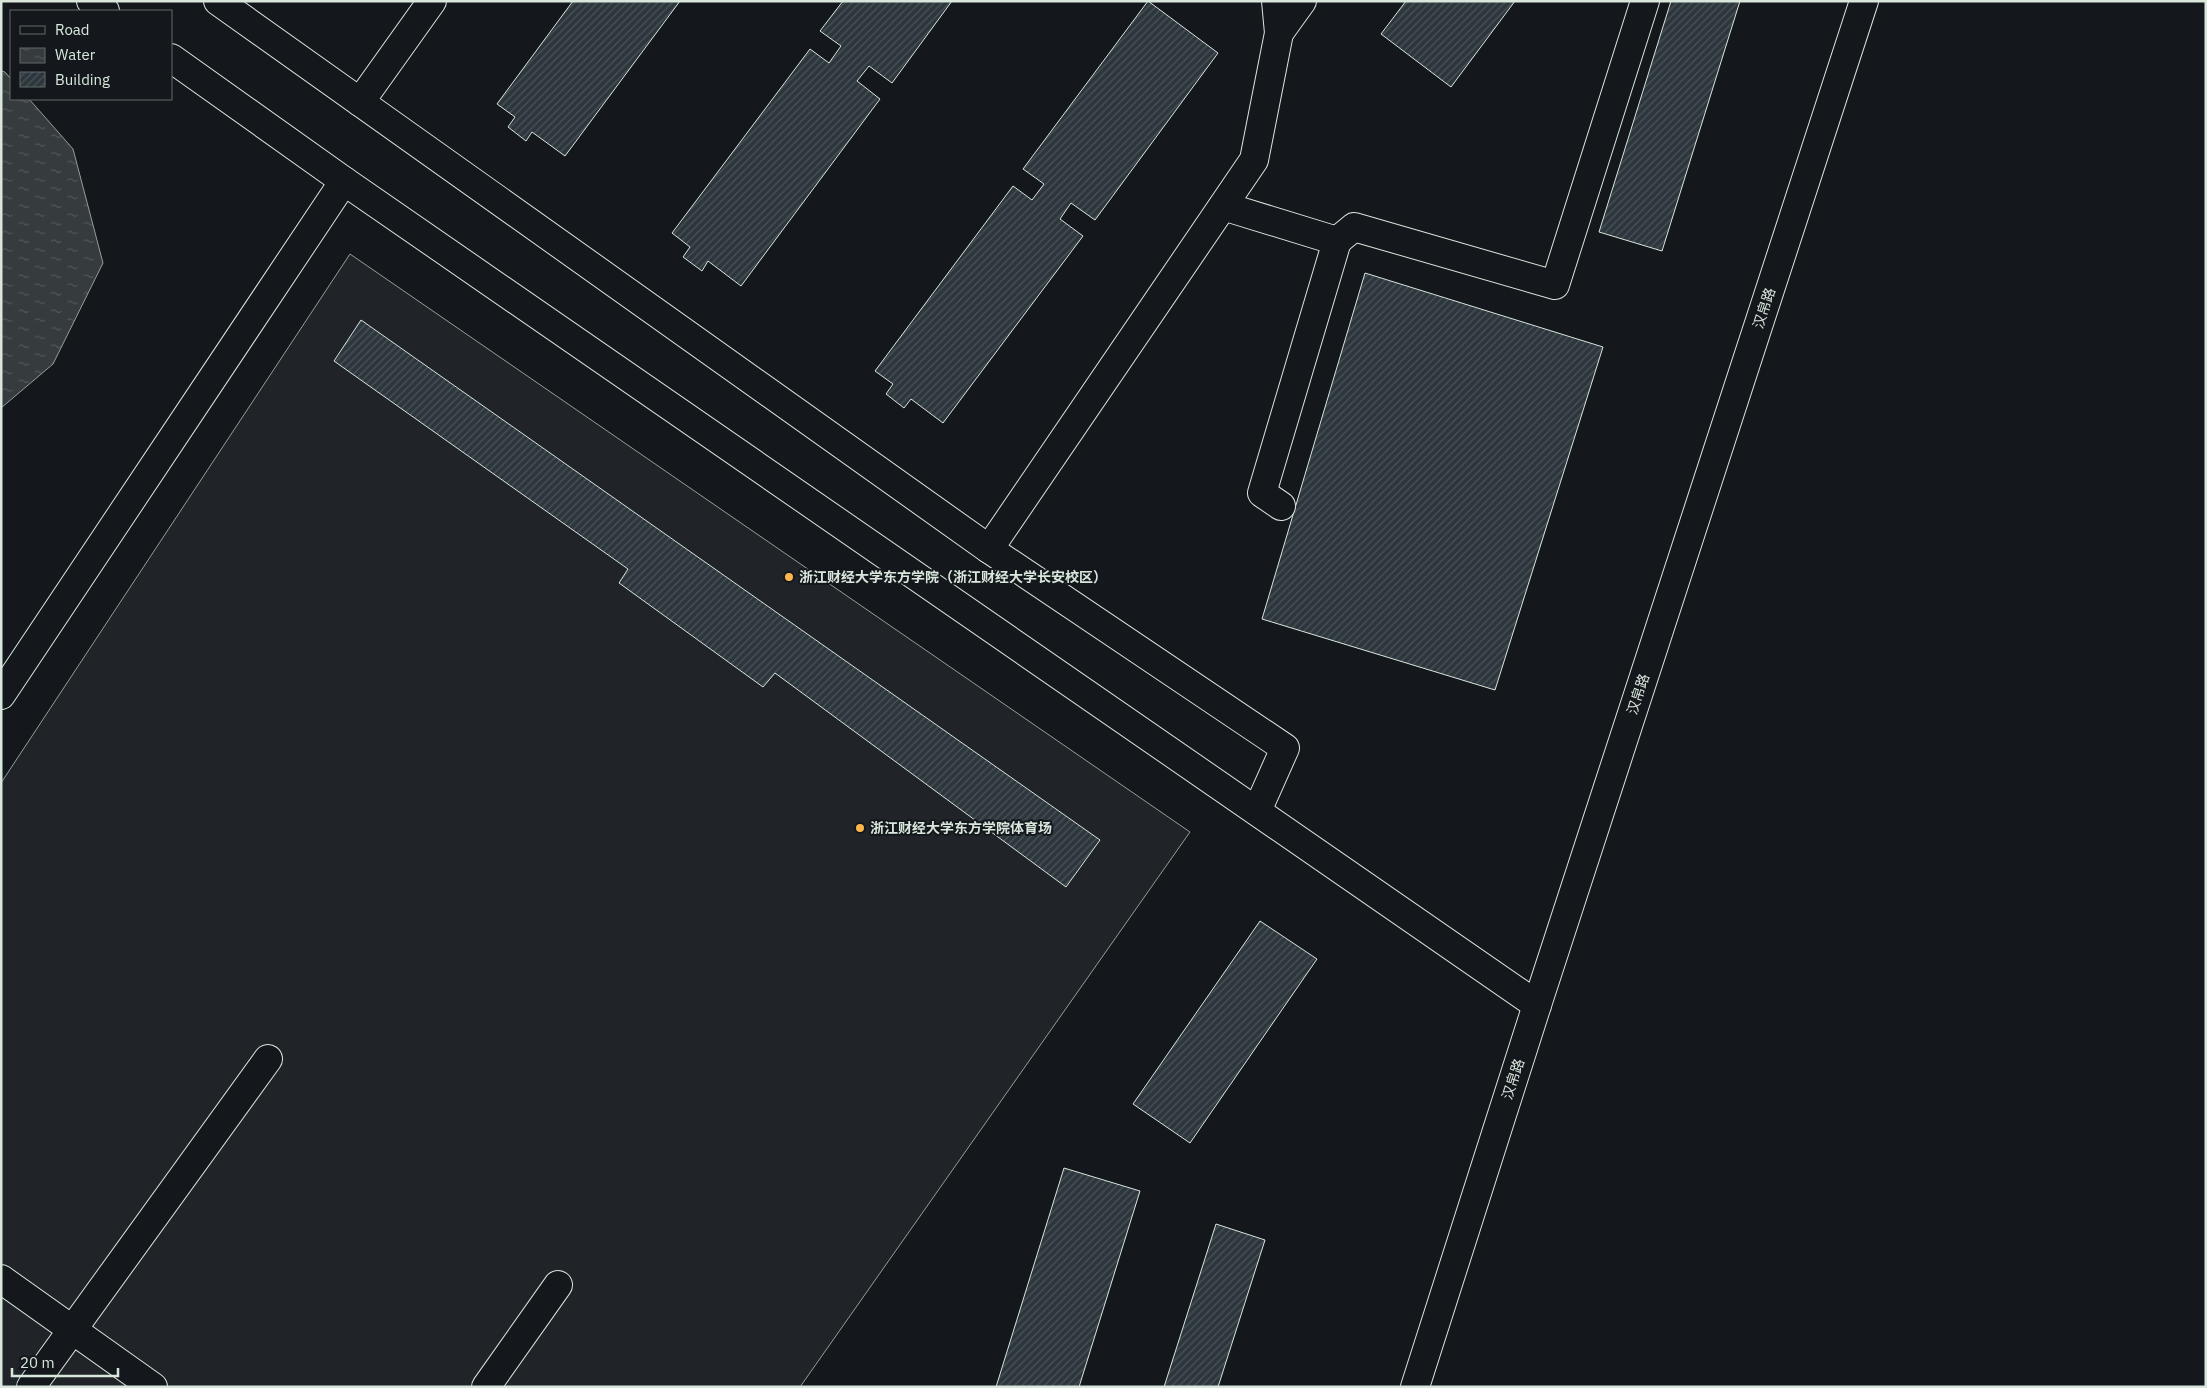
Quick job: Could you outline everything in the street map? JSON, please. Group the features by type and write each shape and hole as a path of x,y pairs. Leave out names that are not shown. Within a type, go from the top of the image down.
{"street":[{"path":"91,1 104,10"},
{"path":"218,1 989,549 1285,748 1257,811"},
{"path":"360,102 432,1"},
{"path":"989,549 1254,160 1279,33 1276,1"},
{"path":"1279,33 1302,1"},
{"path":"1281,506 1262,493 1337,241 1354,227 1555,285 1645,1"},
{"name":"汉帛路","path":"1415,1387 1537,1005 1864,1"},
{"path":"172,59 344,180 1537,1005"},
{"path":"1,695 344,180"},
{"path":"1223,206 1337,241"},
{"path":"31,1387 268,1059"},
{"path":"1,1279 153,1387"},
{"path":"486,1387 558,1285"}],"shaded area":[{"path":"350,254 1190,832 800,1387 1,1387 1,783"}],"water":[{"path":"1,71 5,72 10,78 10,100 30,100 73,149 103,263 53,364 1,408"}],"building":[{"path":"573,1 680,1 565,156 532,132 526,141 508,127 515,117 497,104"},
{"path":"843,1 952,1 892,83 869,66 857,81 880,99 741,286 708,261 702,271 683,257 690,247 672,233 810,49 829,63 841,46 820,31"},
{"path":"1148,1 1218,53 1095,220 1071,203 1060,219 1083,236 943,423 911,399 904,408 886,394 893,384 875,371 1013,186 1032,200 1044,184 1023,169"},
{"path":"1406,1 1515,1 1451,87 1381,34"},
{"path":"1671,1 1740,1 1662,251 1599,232"},
{"path":"1365,273 1603,347 1495,690 1262,619"},
{"path":"361,320 1100,840 1066,887 775,673 763,687 619,583 628,569 334,361"},
{"path":"1260,921 1317,959 1190,1143 1133,1104"},
{"path":"1064,1168 1140,1191 1079,1387 996,1387"},
{"path":"1216,1224 1265,1240 1218,1387 1164,1387"}],"place":[{"name":"浙江财经大学东方学院（浙江财经大学长安校区）","path":"789,577"},
{"name":"浙江财经大学东方学院体育场","path":"860,828"}]}
